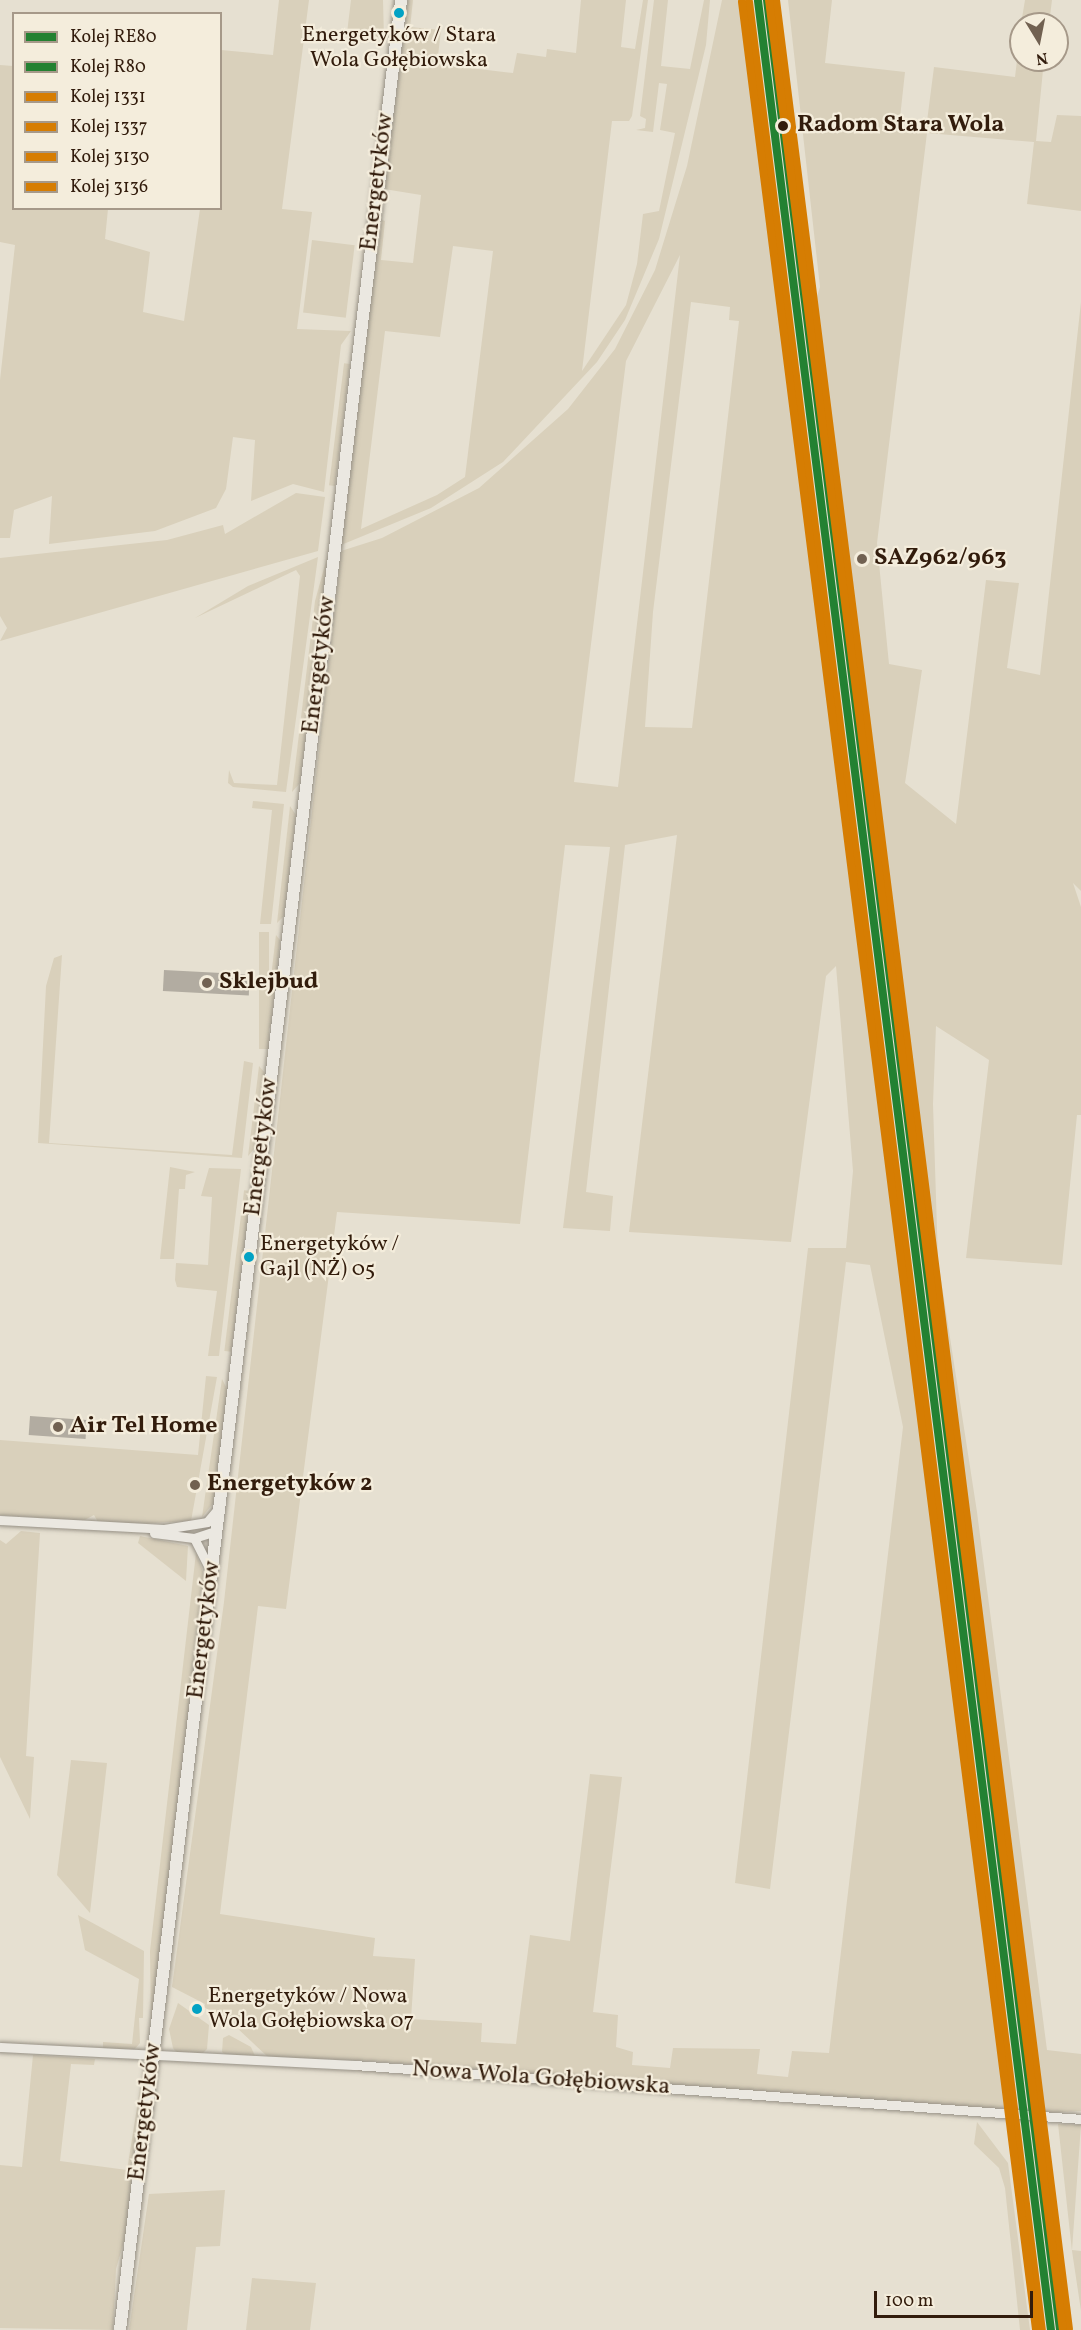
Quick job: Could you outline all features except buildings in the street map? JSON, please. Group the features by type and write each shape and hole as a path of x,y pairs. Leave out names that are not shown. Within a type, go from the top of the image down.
{"main road":[{"name":"Energetyków","path":"120,2330 401,0"}],"street":[{"path":"134,1529 195,1525 210,1520 219,1506"},
{"path":"0,1520 134,1529 194,1538 216,1531"},
{"path":"195,1525 216,1531"},
{"path":"194,1538 212,1573"},
{"name":"Nowa Wola Gołębiowska","path":"0,2047 153,2057 355,2065 1081,2119"}],"shaded area":[{"path":"279,0 309,0 282,209 312,212 297,329 351,331 341,345 324,492 293,484 251,501 255,440 233,437 226,489 216,508 155,531 49,544 52,496 14,510 10,538 0,538 0,380 15,245 0,242 0,65 12,66 12,210 108,210 105,239 150,252 143,312 184,321 200,210 222,210 222,50 273,55"},
{"path":"351,0 383,0 384,38 347,33"},
{"path":"408,0 413,0 410,27 441,30 437,64 513,73 517,53 546,57 547,49 576,53 581,0 626,0 621,47 635,49 643,0 648,0 632,116 629,121 612,121 582,371 626,305 637,264 643,214 659,211 675,133 660,130 667,84 659,83 653,132 636,130 645,128 646,119 640,116 654,0 668,0 661,66 690,69 704,0 710,0 706,45 659,239 625,320 597,362 503,462 431,508 341,545 380,219 385,221 381,260 413,263 421,195 384,189","holes":["453,246 493,251 465,477 437,495 361,529 385,331 440,337"]},
{"path":"722,0 741,0 780,290 789,306 833,690 1016,2112 371,2061 268,2057 236,2027 204,2007 205,2004 172,1987 224,1602 341,551 382,538 479,488 568,409 615,349 655,270 687,166","holes":["680,255 618,787 574,782 626,361","691,302 730,307 729,320 739,321 692,728 645,727 653,612","677,835 629,1232 791,1242 826,976 836,966 853,1171 846,1248 808,1248 735,1883 770,1889 846,1262 870,1265 903,1427 829,2053 792,2051 788,2077 757,2074 760,2049 673,2048 670,2068 632,2065 633,2052 616,2047 618,2015 593,2012 622,1777 590,1774 570,1941 530,1935 516,2044 481,2042 482,2023 411,2019 415,1959 373,1956 375,1938 220,1914 258,1606 286,1609 337,1212 520,1224 565,845 610,847 563,1228 610,1231 613,1196 586,1192 625,845"]},
{"path":"788,0 832,0 825,63 905,72 899,127 926,129 934,67 1015,77 1016,72 1043,72 1036,141 1051,142 1057,115 1081,116 1081,211 1027,204 1034,142 927,133 877,543 889,664 922,670 905,783 956,824 986,580 1019,583 1007,668 1040,675 1081,302 1081,891 1073,883 1081,907 1081,1115 1077,1115 1062,1265 966,1258 989,1060 936,1026 933,1104 938,1260 977,1512 1047,2050 1081,2054 1081,2111 1043,2113 857,669 815,303 820,287"},
{"path":"1025,0 1052,0 1050,12 1023,12"},
{"path":"312,240 355,245 346,318 303,312"},
{"path":"344,363 350,364 335,486 329,485"},
{"path":"296,493 325,497 318,551 0,641 7,628 0,616 0,558 167,540 223,525 225,534"},
{"path":"328,554 300,783 292,792 315,601"},
{"path":"318,557 286,792 233,787 228,783 229,770 234,783 277,785 300,576 296,570 195,618 248,586"},
{"path":"253,801 284,804 271,924 260,924 272,810 252,808"},
{"path":"290,806 296,815 284,916 277,923"},
{"path":"259,932 269,932 269,1049 259,1049"},
{"path":"276,935 280,940 271,1026 264,1036"},
{"path":"62,955 49,1143 232,1155 244,1061 253,1063 242,1158 38,1143 46,986 54,958"},
{"path":"259,1066 265,1073 257,1146 248,1156"},
{"path":"170,1167 195,1172 186,1175 185,1189 179,1189 174,1259 160,1259"},
{"path":"209,1168 241,1169 219,1356 208,1356 217,1291 177,1287 175,1280 176,1263 208,1265 212,1197 201,1196"},
{"path":"244,1190 251,1191 231,1352 224,1351"},
{"path":"206,1376 217,1377 191,1521 134,1524 98,1522 94,1515 83,1521 0,1515 0,1440 198,1455"},
{"path":"222,1379 228,1391 215,1501 202,1517"},
{"path":"21,1531 40,1533 26,1756 34,1757 30,1819 0,1757 0,1540 6,1544"},
{"path":"140,1536 188,1546 186,1581 138,1543"},
{"path":"196,1553 205,1577 151,2027 150,1951"},
{"path":"71,1760 107,1763 90,1913 57,1875"},
{"path":"78,1915 144,1951 143,2018 139,2018 140,2043 134,2050 103,2050 103,2042 132,2044 139,1979 85,1950"},
{"path":"178,2003 209,2025 207,2049 201,2055 177,2053 173,2048 169,2029"},
{"path":"229,2035 251,2047 255,2056 228,2056 222,2052 223,2038"},
{"path":"33,2055 95,2059 94,2065 71,2064 60,2161 127,2170 143,2070 127,2231 116,2269 113,2330 0,2328 0,2165 22,2167"},
{"path":"977,2122 1008,2163 1030,2330 1020,2330 1005,2188 999,2168 974,2144"},
{"path":"1058,2124 1081,2125 1072,2250 1081,2251 1081,2311 1072,2251"},
{"path":"225,2190 220,2246 196,2247 187,2330 129,2330 149,2194"},
{"path":"252,2278 316,2283 310,2330 246,2330"}],"rail line":[{"name":"RE80","path":"767,0 1060,2330"},
{"name":"3130","path":"769,0 1063,2329"},
{"name":"1331","path":"776,0 1069,2329"},
{"name":"R80","path":"758,1 1051,2330"},
{"name":"3136","path":"742,2 1036,2330"},
{"name":"1337","path":"749,2 1042,2330"}],"place":[{"name":"Energetyków / Stara Wola Gołębiowska","path":"399,13"},
{"name":"Radom Stara Wola","path":"783,126"},
{"name":"SAZ962/963","path":"862,559"},
{"name":"Sklejbud","path":"207,983"},
{"name":"Energetyków / Gajl (NŻ) 05","path":"249,1257"},
{"name":"Air Tel Home","path":"58,1427"},
{"name":"Energetyków 2","path":"195,1485"},
{"name":"Energetyków / Nowa Wola Gołębiowska 07","path":"197,2009"}]}
